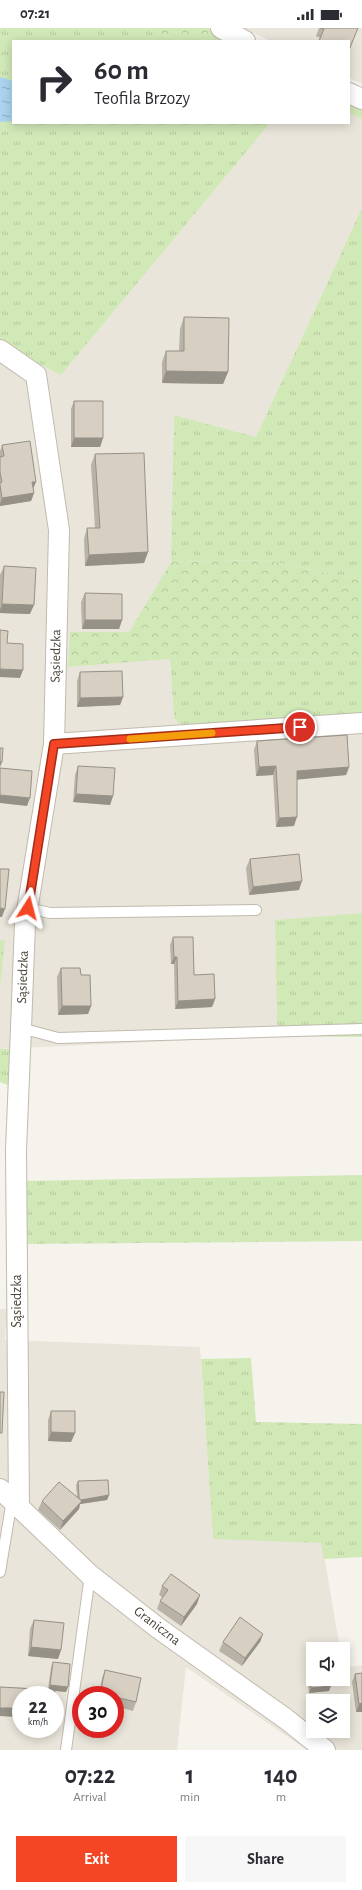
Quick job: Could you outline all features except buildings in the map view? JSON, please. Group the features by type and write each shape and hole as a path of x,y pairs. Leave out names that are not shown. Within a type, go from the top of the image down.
{"street":[{"path":"221,28 243,40"},
{"path":"350,93 362,99"},
{"name":"Sąsiedzka","path":"0,350 36,375 59,530 54,744 28,908 21,1028 16,1150 10,1499"},
{"path":"54,744 362,723"},
{"name":"Graniczna","path":"10,1499 90,1576 158,1628 286,1720 325,1750"}],"lane":[{"path":"28,908 50,913 256,910"},
{"path":"21,1028 58,1038 362,1029"},
{"path":"0,1572 10,1499"},
{"path":"66,1750 90,1576"}],"shaded area":[{"path":"243,28 362,28 362,84 350,78 350,40 269,40"},
{"path":"350,113 362,119 362,208 256,437 174,415 171,562 129,632 70,632 68,667 170,659 174,718 201,743 362,730 362,913 275,920 277,1036 0,1049 0,989 5,940 0,940 0,343 61,375 269,124 350,124"},
{"path":"0,1309 7,1309 5,1340 200,1347 213,1538 322,1543 339,1642 306,1642 306,1686 350,1686 350,1667 362,1665 362,1750 307,1750 186,1667 177,1750 0,1750"}],"green space":[{"path":"0,28 144,28 180,40 12,40 12,124 269,124 61,375 0,343"},
{"path":"144,28 208,28 228,40 180,40"},
{"path":"350,104 362,110 362,119 350,113"},
{"path":"362,208 362,580 264,560 171,562 174,415 256,437"},
{"path":"264,560 362,580 362,658 338,660 170,659 68,667 70,632 129,632 171,562"},
{"path":"362,658 362,714 183,727 174,718 170,659 338,660"},
{"path":"362,913 362,1037 277,1036 275,920"},
{"path":"0,940 5,940 0,989"},
{"path":"0,1049 13,1049 8,1085 0,1082"},
{"path":"362,1175 362,1241 20,1244 23,1181"},
{"path":"251,1358 256,1422 362,1424 362,1557 324,1559 321,1543 213,1539 201,1359"}],"water":[{"path":"0,77 12,81 12,121 0,122"}],"slow traffic":[{"path":"130,739 212,733"}],"route":[{"path":"28,908 54,744 300,727"}]}
